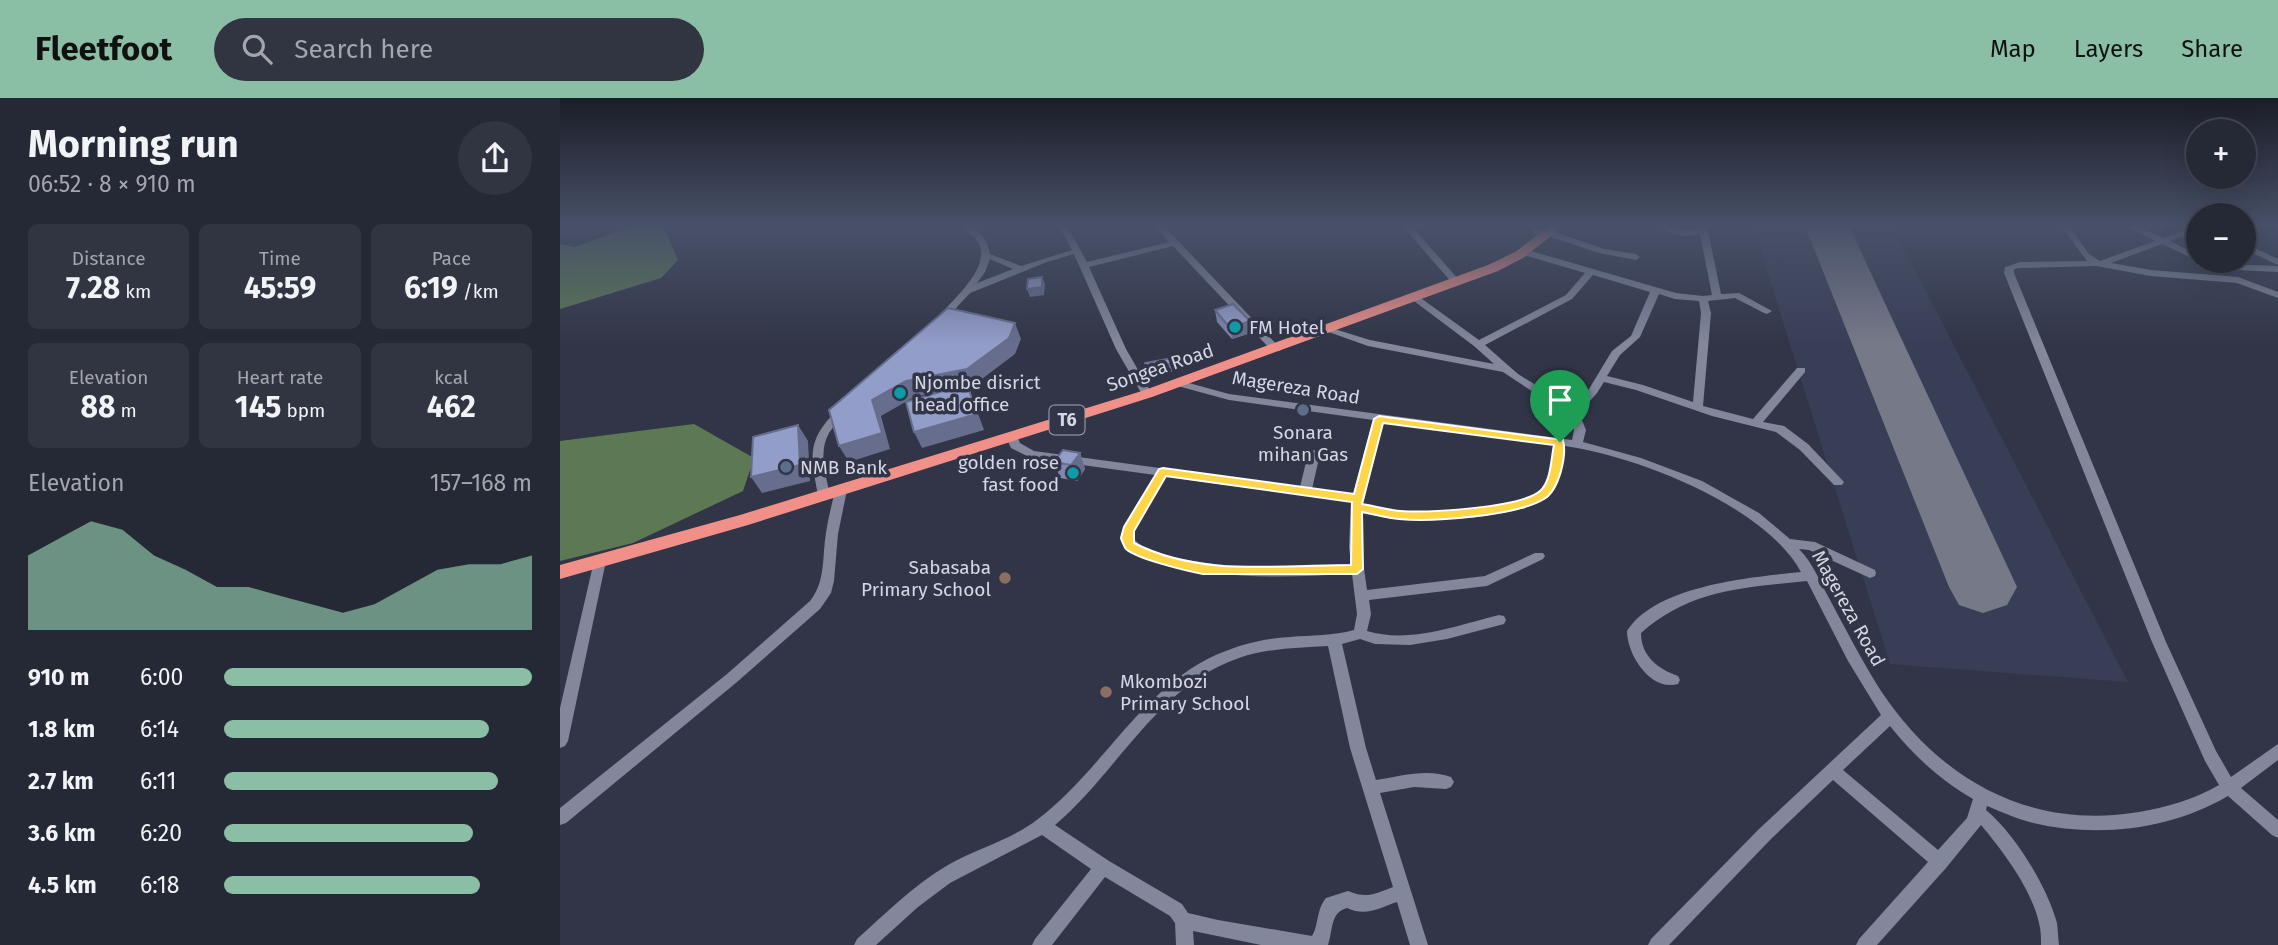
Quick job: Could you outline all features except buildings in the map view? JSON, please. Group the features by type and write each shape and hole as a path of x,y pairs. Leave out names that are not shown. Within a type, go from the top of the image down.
{"highway":[{"name":"Songea Road","path":"560,572 742,521 1147,394 1415,298 1493,266"}],"street":[{"path":"933,330 979,275 982,266"},
{"path":"1012,266 1022,269"},
{"path":"966,291 1033,266"},
{"path":"1083,266 1121,349 1147,394"},
{"path":"1196,266 1276,349"},
{"path":"1441,266 1456,282"},
{"path":"1572,266 1655,292 1703,299 1717,290 1743,297 1767,311"},
{"path":"1712,266 1717,290"},
{"path":"2017,266 2010,267 2009,273 2204,746 2230,788 2278,830"},
{"path":"2106,266 2250,283"},
{"path":"2256,268 2278,269"},
{"path":"1478,344 1569,297 1592,271"},
{"path":"2231,273 2278,295"},
{"path":"1573,413 1601,378 1616,353 1634,337 1655,292"},
{"path":"1415,298 1478,344 1506,369 1573,413 1580,430 1577,444"},
{"path":"1698,407 1705,331 1703,299"},
{"path":"1328,330 1368,343 1506,369"},
{"path":"1757,422 1801,370"},
{"path":"1601,378 1727,417 1757,422 1791,435 1838,482"},
{"name":"Magereza Road","path":"1178,383 1229,397 1577,444 1625,456 1687,480 1736,505 1789,544 1811,576 1842,638 1890,716 1921,752 1980,805 2072,824 2109,825 2147,820 2182,810 2230,788 2278,751"},
{"path":"824,495 818,442 828,426 850,404"},
{"path":"1360,634 1364,614 1357,569 1357,503 1379,419"},
{"path":"1012,437 1014,445 1031,454 1305,493 1357,503 1399,515 1422,516 1526,502 1542,495 1551,485 1560,442"},
{"path":"1305,493 1314,454"},
{"path":"1163,471 1128,530 1126,538 1130,546 1182,566 1216,571 1357,569"},
{"path":"560,818 732,678 814,605 824,593 828,581 831,541 841,490"},
{"path":"1789,544 1811,545 1870,573"},
{"path":"1362,596 1488,581 1539,556"},
{"path":"560,741 600,561"},
{"path":"1672,680 1650,669 1638,655 1633,643 1634,631 1660,608 1692,593 1811,576"},
{"path":"863,945 945,876 1043,826 1095,777 1145,716 1186,679 1219,659 1279,643 1335,640 1360,634 1384,642 1499,620"},
{"path":"1335,640 1355,737 1419,945"},
{"path":"1657,945 1765,834 1890,716"},
{"path":"1832,770 1940,862"},
{"path":"1370,788 1414,780 1446,782"},
{"path":"1865,945 1974,822 1980,805"},
{"path":"1980,805 2018,862 2048,920 2050,945"},
{"path":"1043,826 1103,867 1164,901 1183,920 1297,944 1312,945 1321,941 1328,908 1334,902 1348,900 1357,905 1368,906 1403,892"},
{"path":"1041,945 1103,867"},
{"path":"1183,920 1185,945"}],"shaded area":[{"path":"1765,266 1912,266 2128,682 1890,664"}],"green space":[{"path":"560,266 673,266 661,278 560,309"},
{"path":"694,424 754,458 743,491 633,543 560,561 560,441"}],"runway":[{"path":"1844,266 1983,587"}],"place":[{"name":"FM Hotel","path":"1235,327"},
{"name":"Njombe disrict head office","path":"900,393"},
{"name":"Sonara mihan Gas","path":"1303,410"},
{"name":"NMB Bank","path":"786,467"},
{"name":"golden rose fast food","path":"1073,473"},
{"name":"Sabasaba Primary School","path":"1005,578"},
{"name":"Mkombozi Primary School","path":"1106,692"}],"route":[{"path":"1560,442 1379,419 1356,507 1357,569 1203,570 1182,566 1140,551 1130,546 1126,538 1128,530 1163,471 1273,489 1358,499 1356,507 1399,515 1422,516 1501,508 1542,495 1551,485 1560,442"}]}
